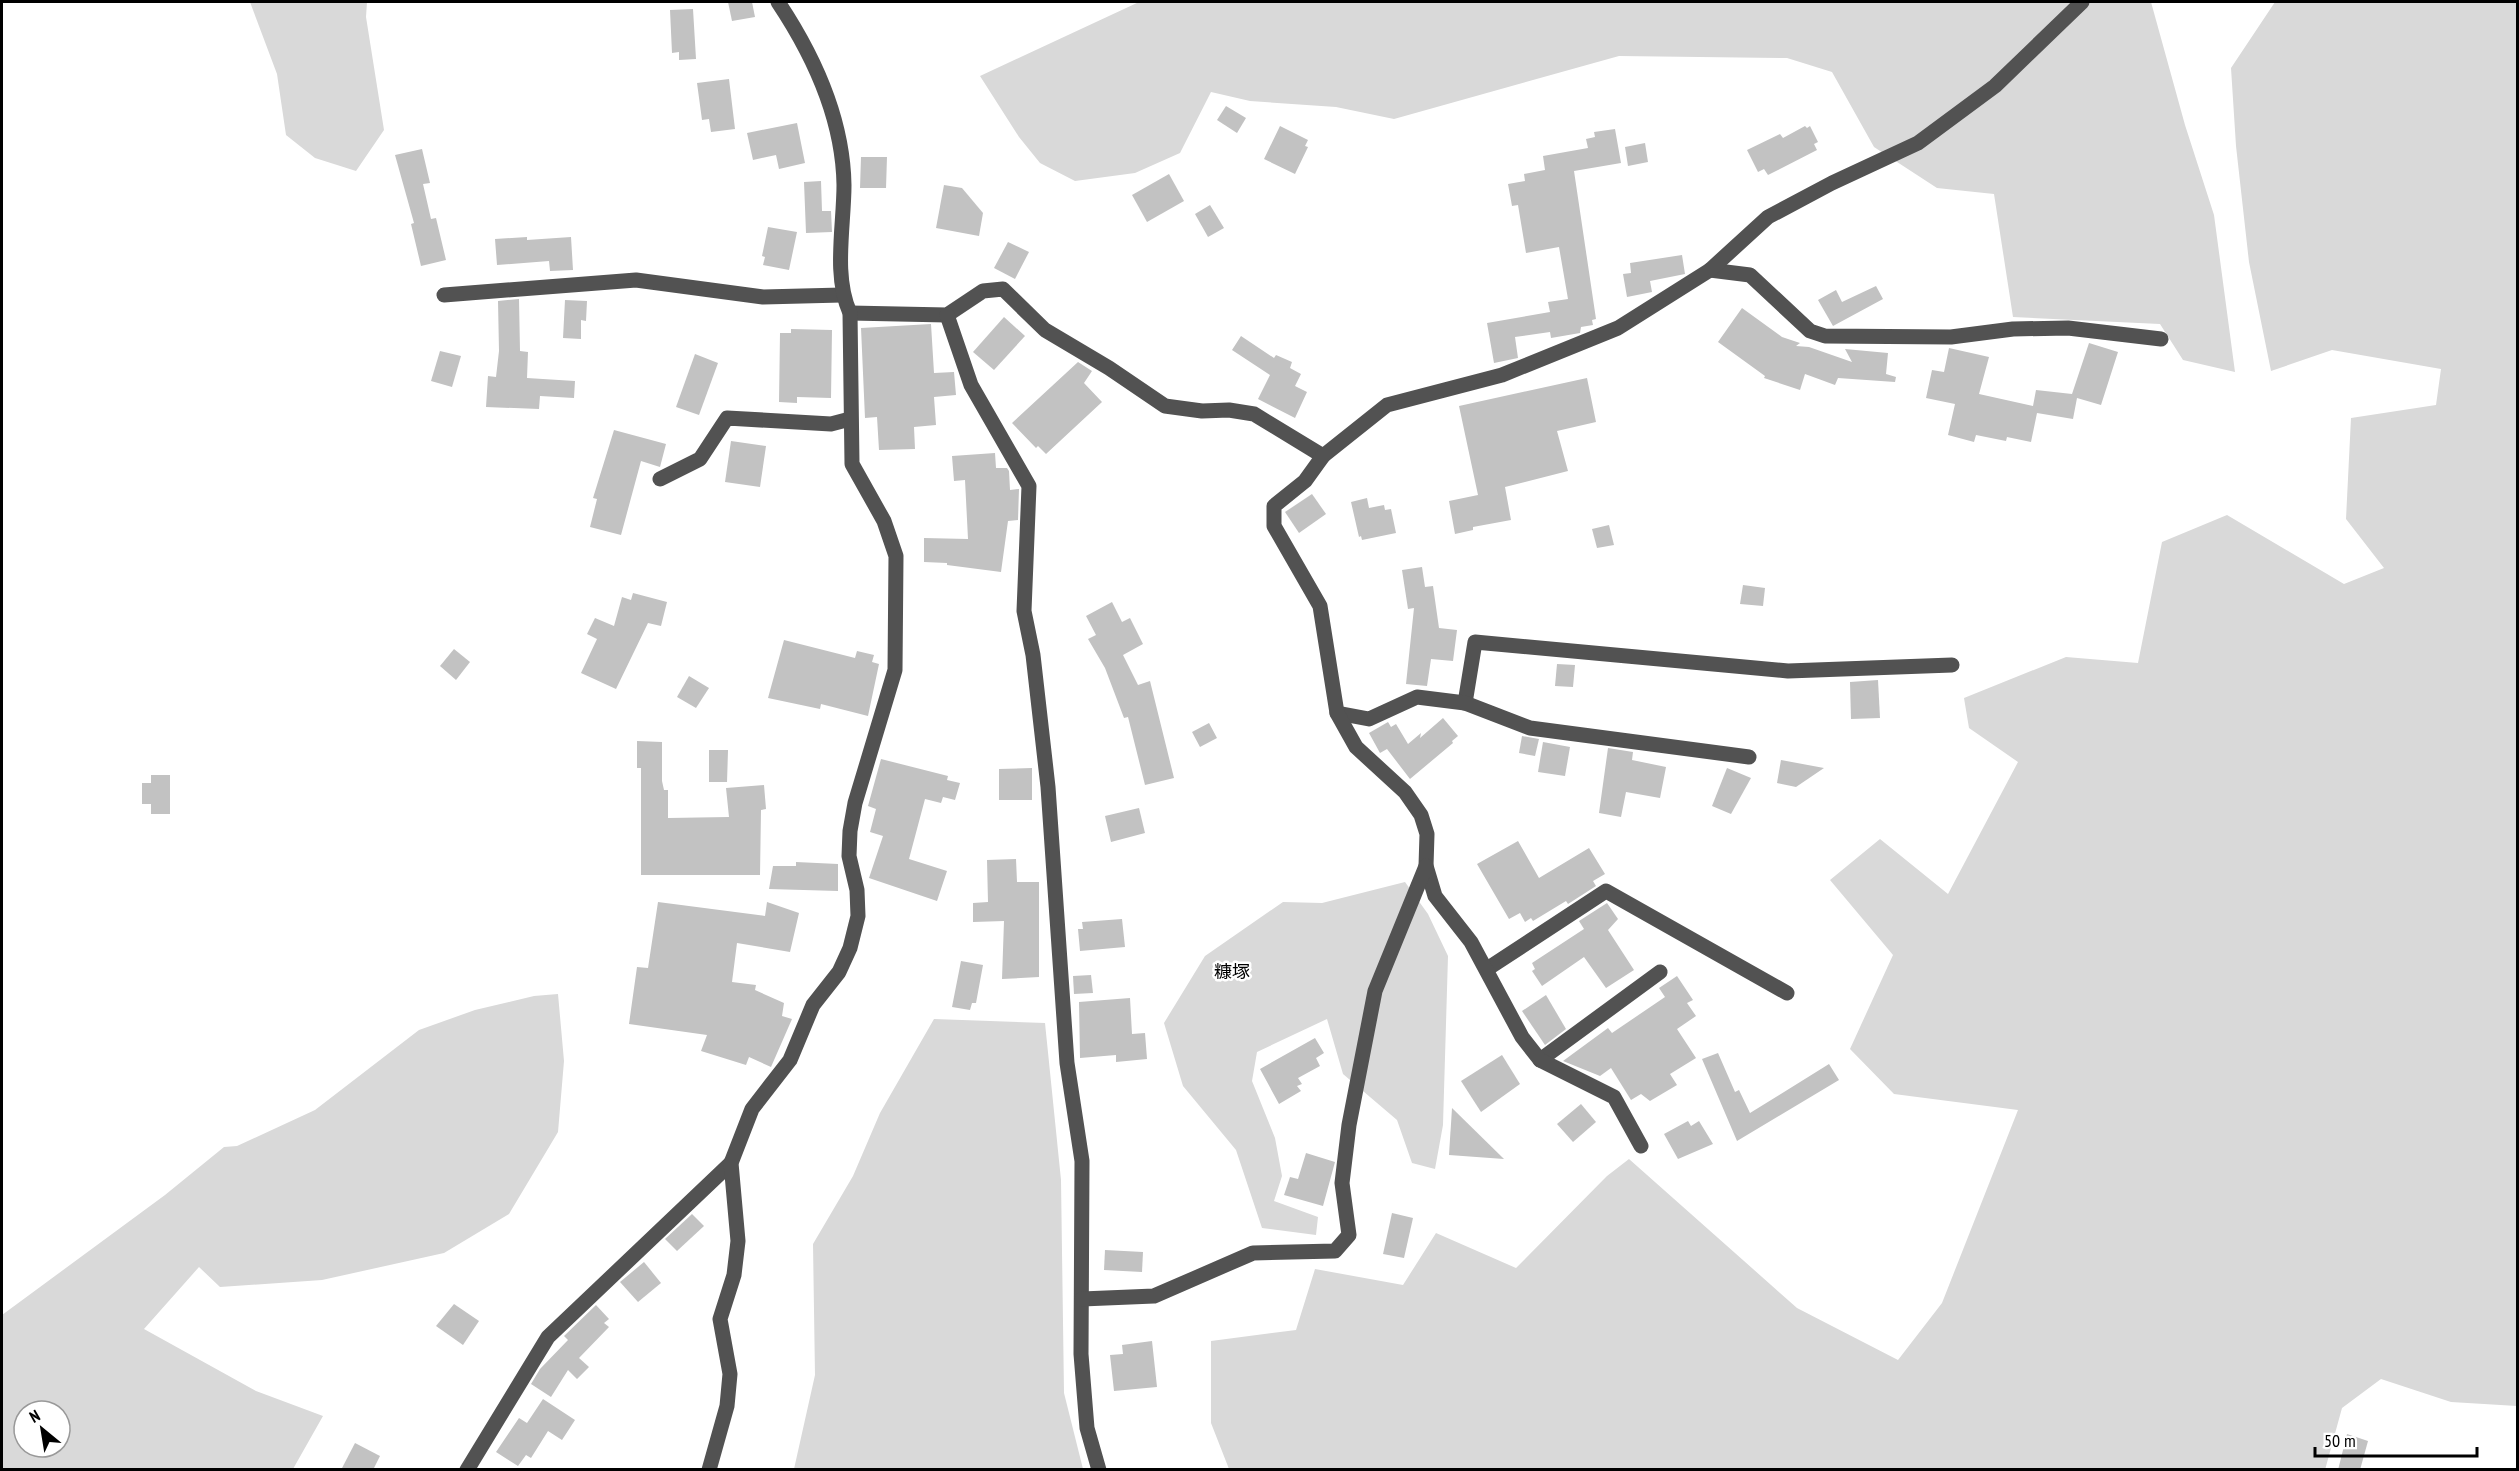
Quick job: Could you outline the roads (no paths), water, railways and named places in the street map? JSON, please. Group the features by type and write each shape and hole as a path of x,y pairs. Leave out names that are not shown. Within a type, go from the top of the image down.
{"street":[{"path":"466,1470 548,1337 730,1163 752,1109 790,1060 813,1005 839,972 850,948 858,916 857,890 849,856 850,831 855,802 895,670 896,556 884,521 852,464 850,313 842,295 844,184 841,149 823,83 801,36 778,2"},
{"path":"1082,1299 1154,1296 1253,1253 1335,1251 1349,1235 1341,1183 1349,1125 1374,991 1426,866 1428,834 1421,815 1405,792 1356,747 1337,713 1320,606 1274,526 1275,507 1305,481 1323,456 1387,405 1502,375 1536,363 1618,327 1710,270 1768,217 1832,183 1918,143 1995,86 2082,2"},
{"path":"1710,270 1750,276 1810,331 1826,336 1951,337 2013,329 2068,328 2161,339"},
{"path":"444,295 636,280 763,297 842,295"},
{"path":"850,313 947,315 983,291 1003,289 1045,330 1109,368 1165,406 1254,414 1323,456"},
{"path":"947,315 971,385 1029,486 1024,611 1033,655 1048,787 1067,1063 1082,1161 1081,1354 1087,1428 1098,1470"},
{"path":"660,479 700,459 727,418 831,424 850,419"},
{"path":"1465,703 1476,642 1788,671 1952,665"},
{"path":"1337,713 1369,719 1417,697 1465,703 1530,728 1749,757"},
{"path":"1426,866 1435,896 1471,942 1522,1037 1540,1060 1614,1097 1641,1146"},
{"path":"1487,969 1606,891 1787,993"},
{"path":"1540,1060 1660,972"},
{"path":"709,1470 727,1406 730,1374 720,1319 734,1275 738,1240 730,1163"}],"district":[{"name":"糠塚","path":"1232,972"}]}
